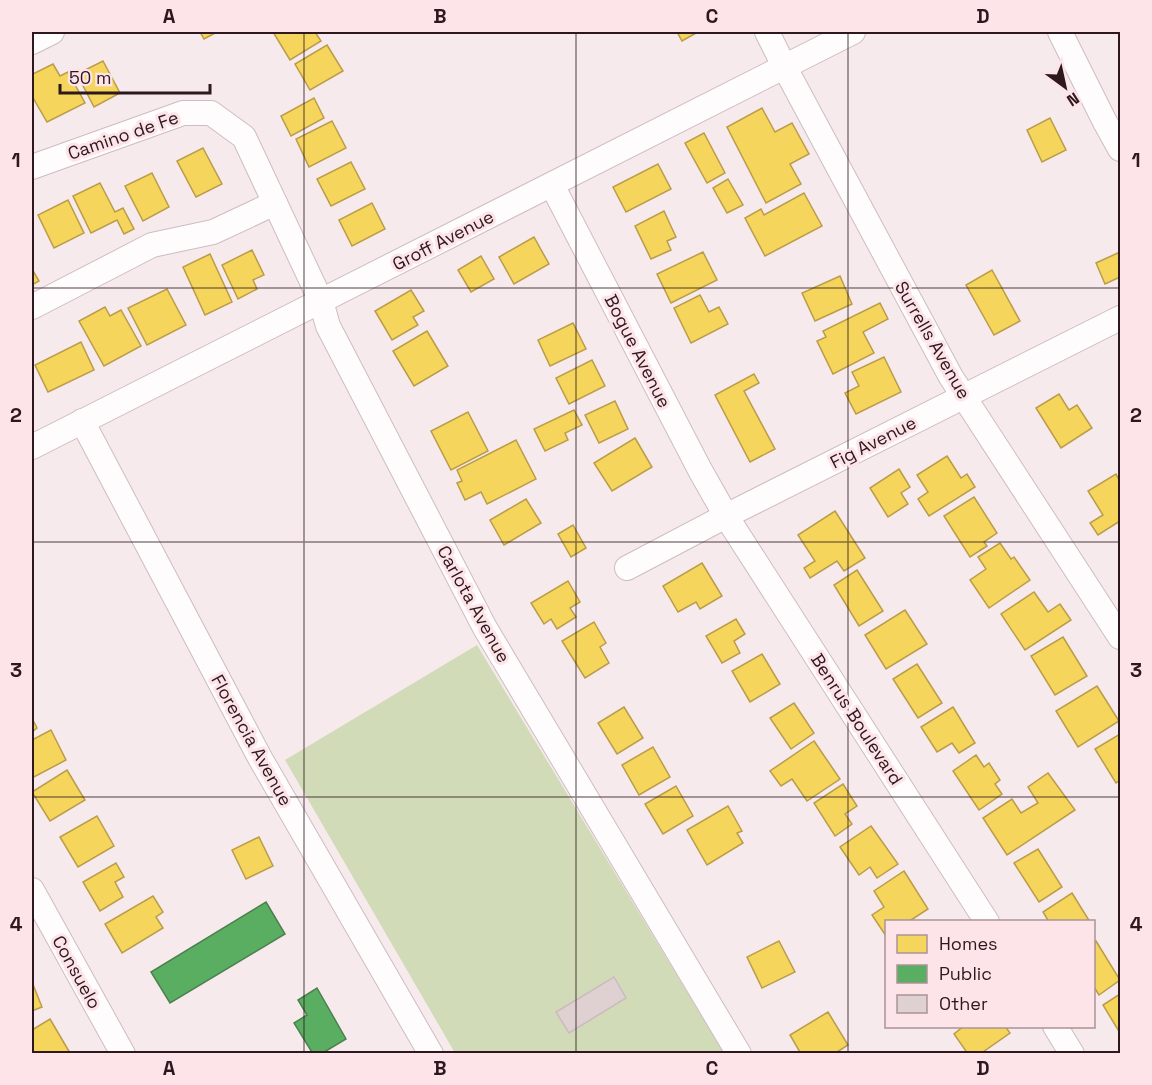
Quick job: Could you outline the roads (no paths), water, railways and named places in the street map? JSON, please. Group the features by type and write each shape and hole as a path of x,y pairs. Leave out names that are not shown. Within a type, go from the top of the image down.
{"street":[{"path":"32,42 52,32"},
{"name":"Surrells Avenue","path":"767,32 951,377 1120,637"},
{"name":"Groff Avenue","path":"32,447 853,32"},
{"path":"1060,32 1120,149"},
{"name":"Camino de Fe","path":"32,167 183,113 211,113 244,137"},
{"name":"Carlota Avenue","path":"244,137 321,301 328,326 485,628 738,1053"},
{"name":"Bogue Avenue","path":"552,184 699,470 726,516"},
{"path":"32,307 152,245 213,232 275,203"},
{"name":"Fig Avenue","path":"627,568 1120,318"},
{"name":"Florencia Avenue","path":"82,422 260,758 431,1053"},
{"name":"Benrus Boulevard","path":"726,516 986,920"},
{"name":"Consuelo","path":"32,890 123,1053"},
{"path":"1056,1028 1072,1053"}]}
